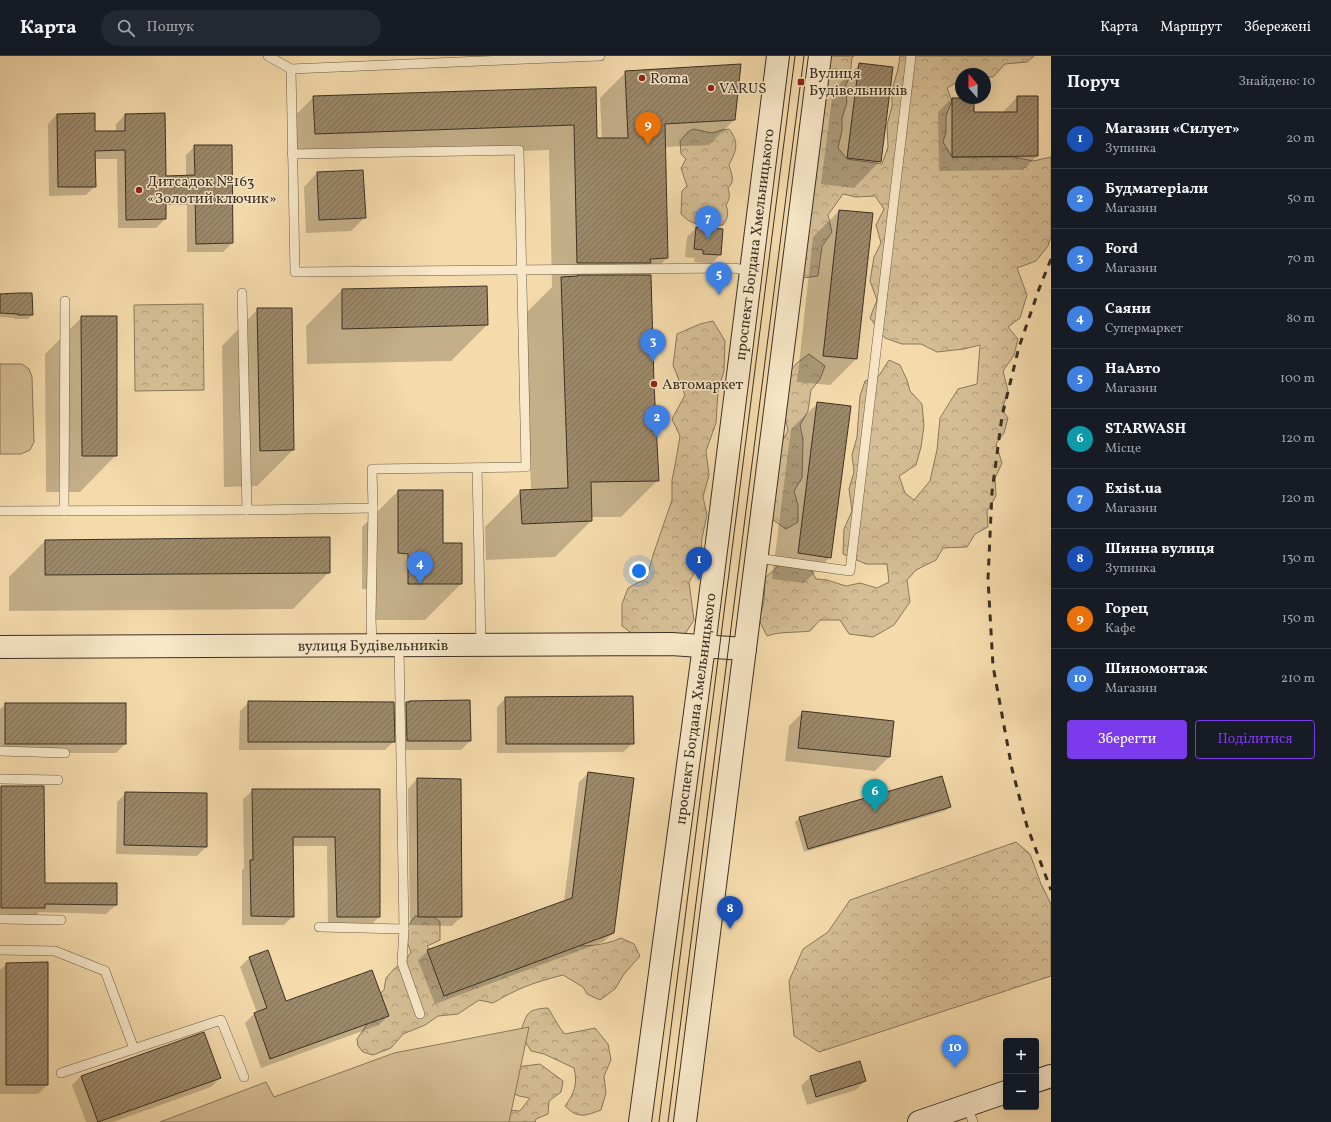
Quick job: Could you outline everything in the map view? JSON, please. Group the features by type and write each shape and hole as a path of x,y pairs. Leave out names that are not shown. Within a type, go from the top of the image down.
{"main road":[{"name":"проспект Богдана Хмельницького","path":"640,1122 704,646 778,56"},
{"path":"685,1122 820,56"},
{"name":"вулиця Будівельників","path":"0,647 671,644 745,649"},
{"path":"1039,1080 1051,1076"},
{"path":"919,1122 970,1114 1003,1094"}],"lane":[{"path":"268,56 290,69 600,56"},
{"path":"756,558 850,571 910,56"},
{"path":"290,69 295,272 733,268 752,270"},
{"path":"292,154 519,150 526,467 372,468 372,646"},
{"path":"242,293 247,510"},
{"path":"64,511 65,301"},
{"path":"478,468 481,646"},
{"path":"0,511 373,508"},
{"path":"399,646 404,929 402,963 420,1014"},
{"path":"0,751 65,753"},
{"path":"0,779 58,780"},
{"path":"0,919 61,920"},
{"path":"319,927 404,929"},
{"path":"0,950 55,951 105,971 134,1049"},
{"path":"61,1073 221,1020 244,1077"}],"green space":[{"path":"830,56 854,56 852,58 850,76 845,87 847,102 842,118 842,130 838,148 847,159 882,164 888,147 887,125 892,106 892,90 900,56 1034,56 1027,62 1005,64 993,77 991,77 991,68 955,68 955,83 947,88 952,101 946,116 946,132 943,142 952,157 1014,157 1033,161 1051,157 1051,236 1048,246 1036,261 1017,268 1027,295 1020,318 1008,327 1018,339 1014,355 1003,371 1008,391 1002,410 1008,418 1004,433 996,444 1002,463 995,478 996,496 987,511 988,527 975,534 967,547 943,548 936,560 916,570 907,580 910,602 894,625 873,637 849,634 840,620 820,620 810,631 772,634 767,636 759,620 764,602 765,578 778,566 794,559 807,563 816,579 827,580 846,586 860,583 877,588 889,582 887,564 866,564 843,554 844,529 852,511 849,489 854,472 852,455 857,437 860,396 865,381 879,376 889,360 900,365 910,391 922,404 924,426 921,447 916,465 899,476 905,493 914,500 930,481 937,450 940,418 958,389 977,384 980,345 964,349 937,352 921,344 902,344 885,338 870,318 877,300 870,281 874,257 881,243 876,225 884,209 875,196 856,197 843,194 828,215 832,232 822,246 818,276 803,278"},
{"path":"693,129 712,133 729,129 735,139 736,147 729,165 732,174 732,183 728,188 729,197 726,205 728,215 723,225 710,226 706,223 698,224 689,221 681,214 682,191 687,186 681,168 686,159 681,154 680,141"},
{"path":"203,304 204,390 135,391 134,305"},
{"path":"713,321 725,341 724,371 718,391 716,423 706,451 709,475 703,497 707,515 702,538 700,564 689,582 694,620 681,640 641,640 622,626 622,604 628,588 647,578 653,555 672,500 672,480 680,436 672,419 685,395 673,365 677,334 700,324"},
{"path":"809,354 825,366 820,379 811,390 808,411 800,425 803,439 802,478 794,491 798,505 798,522 786,529 773,520 770,506 780,444 788,431 784,412 785,377 797,363"},
{"path":"0,364 22,364 29,369 32,377 34,442 30,450 21,454 0,454"},
{"path":"1016,842 1030,854 1041,884 1051,904 1051,976 819,1052 794,1036 789,981 803,949 828,932 850,900"},
{"path":"415,916 434,917 440,922 440,940 427,946 437,959 565,945 593,945 607,943 621,938 634,944 640,956 624,974 615,989 600,1000 587,994 583,987 563,975 527,986 493,1003 479,1000 458,1014 438,1016 425,1025 403,1034 391,1048 373,1055 363,1052 358,1046 357,1039 370,1020 374,999 384,990 386,978 394,969 405,961 411,952 407,942 406,929"},
{"path":"548,1008 565,1034 595,1028 608,1044 611,1060 604,1076 606,1093 601,1110 586,1115 578,1115 565,1106 571,1097 575,1084 576,1079 574,1068 544,1054 531,1051 520,1033 526,1017 531,1011"},
{"path":"529,1027 509,1122 160,1122 266,1082 274,1097 394,1053"},
{"path":"540,1064 563,1081 561,1092 549,1101 548,1114 536,1119 535,1122 497,1122 505,1110 520,1111 530,1098 519,1096 508,1091 516,1067"}],"building":[{"path":"859,63 893,67 881,162 847,158"},
{"path":"741,64 735,120 665,124 668,258 650,259 651,263 577,263 574,125 315,134 313,96 596,87 597,138 628,138 625,71"},
{"path":"1017,96 1038,96 1038,156 952,157 952,98 955,98 955,104 974,104 974,112 1017,112"},
{"path":"95,113 95,131 125,131 125,114 165,113 166,176 195,175 194,145 232,145 233,243 196,244 195,196 166,197 166,219 126,220 125,150 95,151 96,187 58,187 57,114"},
{"path":"363,170 366,218 319,220 317,172"},
{"path":"839,210 873,213 857,359 823,356"},
{"path":"696,227 723,229 721,255 703,254 703,250 694,249"},
{"path":"577,275 651,275 654,384 659,481 591,482 592,521 522,524 520,490 568,488 561,277 578,276"},
{"path":"487,286 488,325 342,329 342,289"},
{"path":"32,293 33,315 0,313 0,294"},
{"path":"257,308 292,308 294,450 260,451"},
{"path":"81,316 117,316 117,456 82,456"},
{"path":"817,402 851,406 831,558 798,553"},
{"path":"398,490 443,490 443,543 462,543 462,584 408,584 408,554 398,553"},
{"path":"330,537 330,573 45,575 45,540"},
{"path":"633,696 634,744 506,744 505,697"},
{"path":"470,700 471,741 407,741 406,702"},
{"path":"248,701 394,702 395,742 248,742"},
{"path":"5,703 126,703 126,744 5,744"},
{"path":"802,711 894,721 890,757 798,748"},
{"path":"588,772 634,778 614,933 444,996 427,950 572,898"},
{"path":"942,776 951,807 808,849 799,817"},
{"path":"417,778 461,779 462,917 418,917"},
{"path":"1,786 44,786 45,883 117,883 117,905 45,904 45,908 1,908"},
{"path":"252,789 380,789 380,917 337,917 335,837 293,837 294,917 251,916 250,860 253,860"},
{"path":"125,792 207,793 207,847 124,845"},
{"path":"268,950 286,1001 372,970 389,1016 270,1059 254,1013 267,1008 249,957"},
{"path":"48,962 48,1085 6,1085 6,963"},
{"path":"204,1032 221,1078 98,1122 81,1076"},
{"path":"860,1061 866,1081 816,1097 810,1076"}],"tram line":[{"path":"659,1122 795,56"},
{"path":"668,1122 804,56"}],"railway":[{"path":"1051,259 1019,347 1002,416 992,492 988,579 993,666 1012,769 1027,826 1051,890"}],"place":[{"name":"Roma","path":"642,78"},
{"name":"Вулиця Будівельників","path":"801,82"},
{"name":"VARUS","path":"711,88"},
{"name":"Горец","path":"648,145"},
{"name":"Дитсадок №163 «Золотий ключик»","path":"139,190"},
{"name":"Exist.ua","path":"708,239"},
{"name":"НаАвто","path":"719,295"},
{"name":"Ford","path":"653,362"},
{"name":"Автомаркет","path":"654,384"},
{"name":"Будматеріали","path":"657,438"},
{"name":"Магазин «Силует»","path":"699,580"},
{"name":"Саяни","path":"420,584"},
{"name":"STARWASH","path":"875,812"},
{"name":"Шинна вулиця","path":"730,929"},
{"name":"Шиномонтаж","path":"955,1068"}]}
